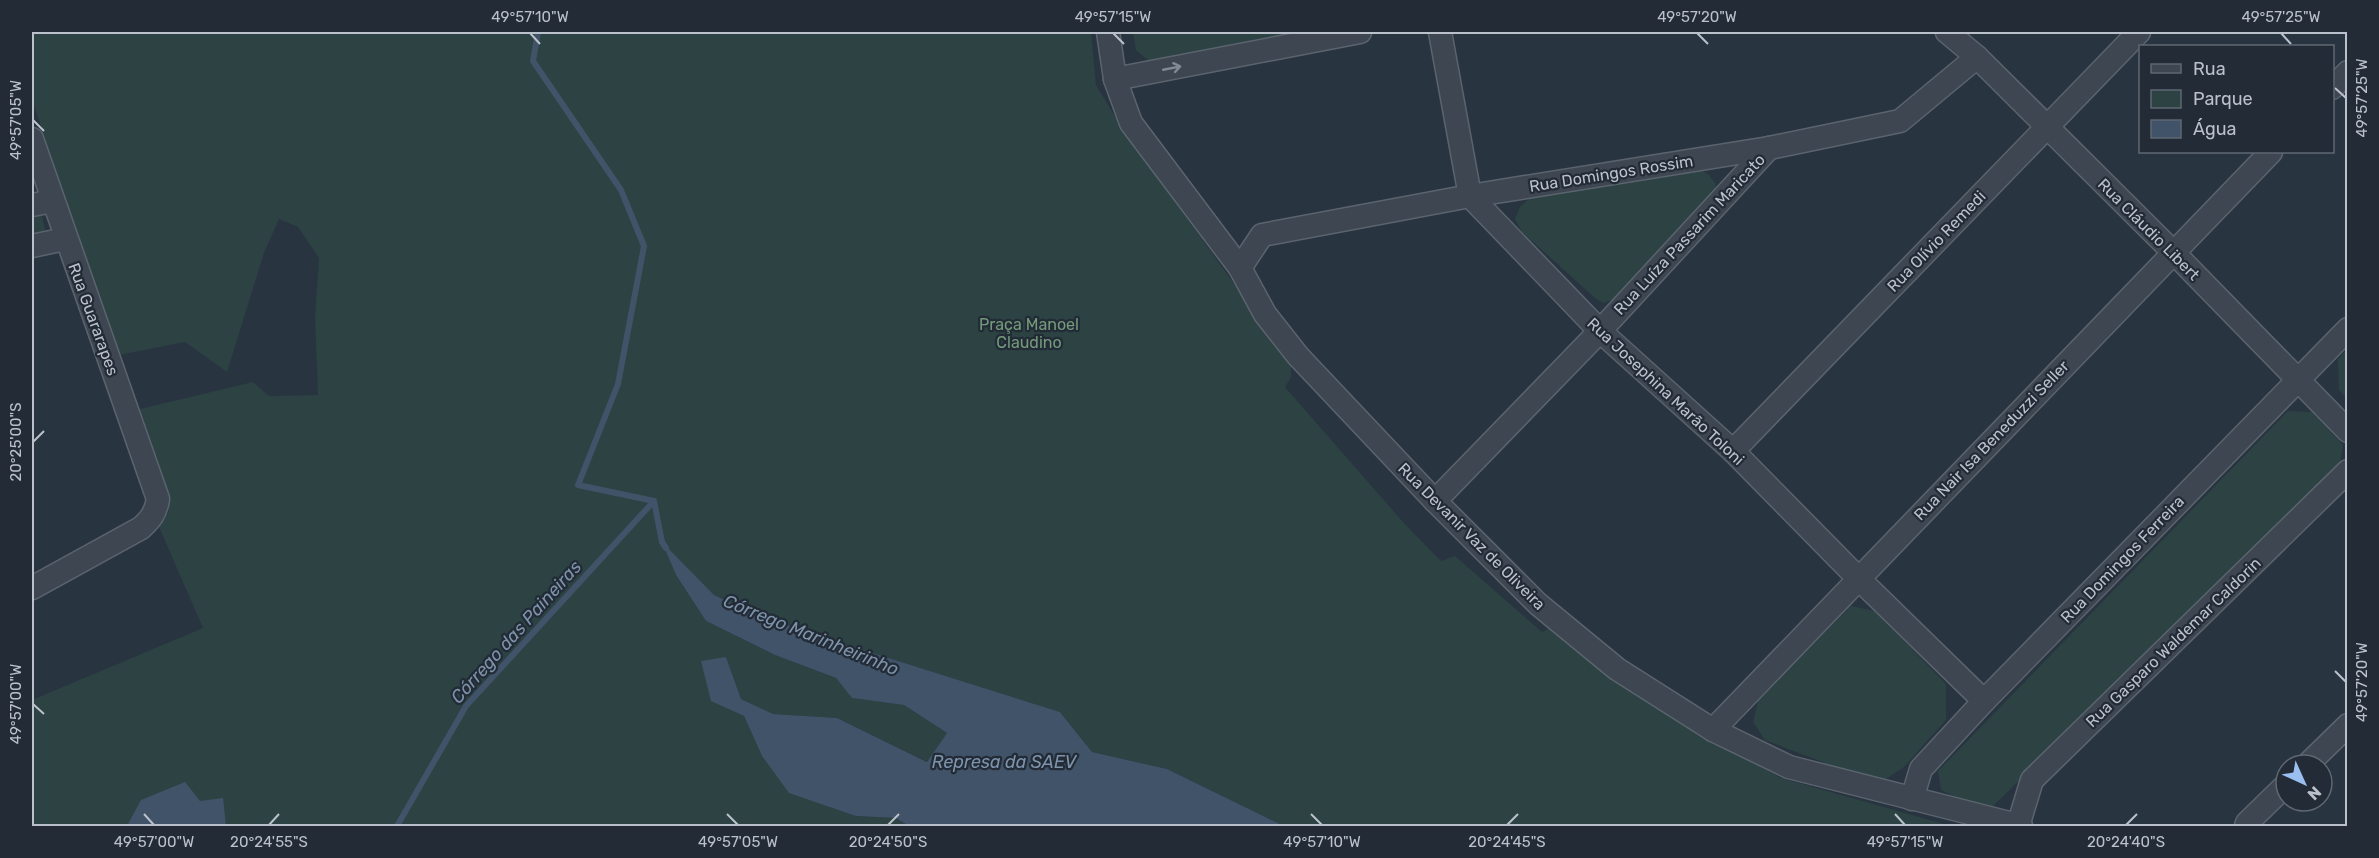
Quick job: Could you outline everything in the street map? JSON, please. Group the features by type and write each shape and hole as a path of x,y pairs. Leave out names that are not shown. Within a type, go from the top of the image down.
{"street":[{"name":"Rua Devanir Vaz de Oliveira","path":"1108,32 1115,79 1131,123 1240,267 1265,314 1298,356 1435,501 1538,604 1617,669 1713,730 1790,767 2019,826"},
{"path":"1115,79 1360,32"},
{"path":"1440,32 1470,196"},
{"name":"Rua Cláudio Libert","path":"1947,32 1977,57 2173,252 2348,431"},
{"path":"1972,32 1977,57"},
{"name":"Rua Olívio Remedi","path":"1733,451 2139,32"},
{"name":"Rua Domingos Rossim","path":"1240,267 1262,235 1470,196 1769,148 1900,121 1977,57"},
{"path":"2334,86 2348,72"},
{"name":"Rua Guararapes","path":"32,139 42,203 65,239 158,499 157,509 141,528 32,588"},
{"name":"Rua Luíza Passarim Maricato","path":"1435,501 1600,331 1769,148"},
{"name":"Rua Nair Isa Beneduzzi Seller","path":"1713,730 2270,153"},
{"name":"Rua Josephina Marão Toloni","path":"1470,196 1600,331 1733,451 1984,701"},
{"path":"32,246 65,239"},
{"name":"Rua Domingos Ferreira","path":"1912,799 1921,769 1984,701 2348,329"},
{"name":"Rua Gasparo Waldemar Caldorin","path":"2019,826 2032,780 2348,471"},
{"path":"2319,753 2348,725"},
{"path":"2246,826 2274,797"}],"green space":[{"name":"Praça Manoel Claudino","path":"32,32 1091,32 1096,85 1122,128 1291,363 1291,377 1285,387 1403,522 1441,561 1455,556 1542,632 1554,626 1612,676 1689,728 1781,778 1951,826 1284,826 1167,769 1092,752 1060,712 809,633 753,613 714,595 663,544 676,575 706,621 775,655 836,678 853,698 904,705 947,733 928,762 837,718 773,714 741,699 726,657 711,700 744,716 762,756 856,816 896,818 909,826 32,826 32,700 203,628 159,527 169,511 165,484 140,409 253,382 269,396 318,395 315,318 319,258 298,227 279,219 264,253 227,372 185,342 119,355 32,100"},
{"path":"1133,32 1311,32 1150,62 1136,50"},
{"path":"1696,167 1708,174 1716,184 1714,195 1615,299 1603,303 1522,232 1515,219 1520,207 1531,197"},
{"path":"32,213 42,216 45,229 39,238 32,239"},
{"path":"2347,349 2347,398 2339,390 2338,359"},
{"path":"2288,411 2312,412 2343,445 2339,471 1993,806 1981,809 1941,790 1938,771"},
{"path":"1851,606 1875,611 1946,684 1946,720 1904,767 1886,779 1867,779 1765,740 1753,722 1758,701"}],"water":[{"name":"Represa da SAEV","path":"662,542 714,595 753,613 809,633 1060,712 1092,752 1167,769 1284,826 909,826 896,818 856,816 789,793 762,756 744,716 711,701 701,661 726,657 741,699 773,714 837,718 927,762 947,733 904,705 852,698 836,678 775,655 706,621 676,575"},
{"path":"185,782 200,801 223,798 226,826 127,826 141,800"}],"waterway":[{"name":"Córrego Marinheirinho","path":"538,32 533,61 621,190 644,246 618,384 578,485 654,501 662,542 666,548"},
{"name":"Córrego das Paineiras","path":"397,826 466,706 654,501"}]}
